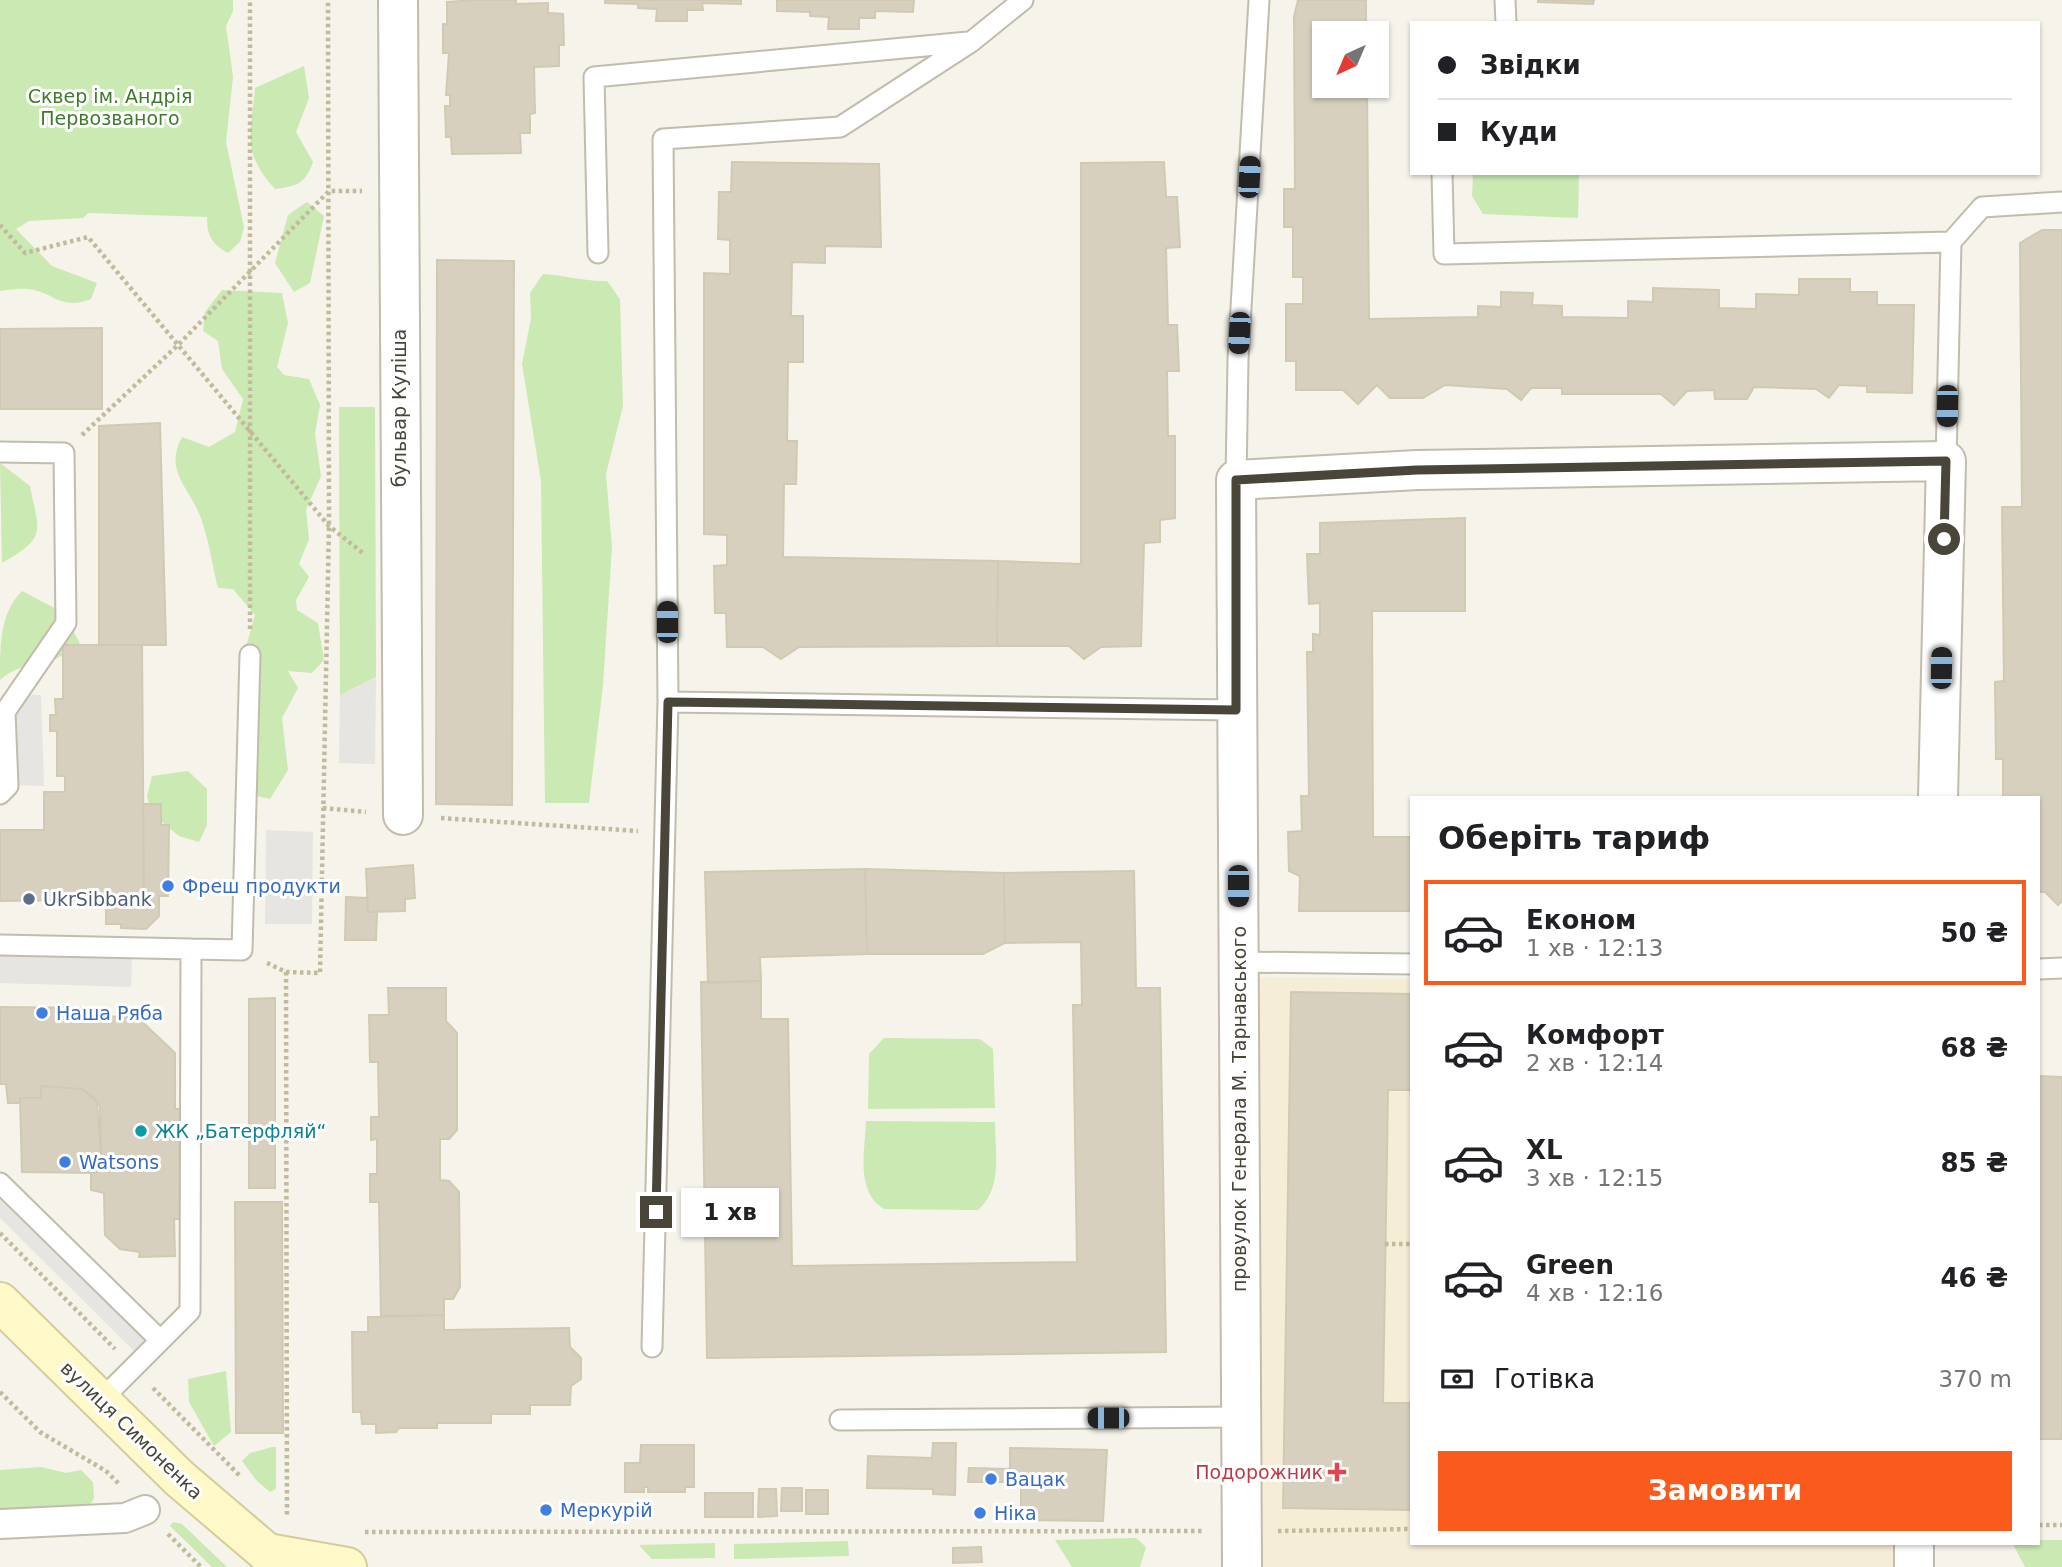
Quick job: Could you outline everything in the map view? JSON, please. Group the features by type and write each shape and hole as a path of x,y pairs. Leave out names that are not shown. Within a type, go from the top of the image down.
{"main road":[{"name":"вулиця Симоненка","path":"0,1302 179,1478 277,1548"},
{"path":"277,1548 350,1549"}],"street":[{"name":"бульвар Куліша","path":"398,0 403,815"},
{"path":"1236,480 1417,470 1946,461 1938,796"},
{"name":"провулок Генерала М. Тарнавського","path":"1236,480 1242,1549"},
{"path":"0,1524 125,1518 145,1510"},
{"path":"1914,1545 1914,1567"}],"lane":[{"path":"652,1347 667,833 663,139 840,127 971,42 1023,0"},
{"path":"1236,480 1238,359 1259,0"},
{"path":"1505,0 1506,21"},
{"path":"598,253 594,77 971,42"},
{"path":"1441,175 1444,254 1951,242"},
{"path":"1946,461 1951,242 1982,207 2062,202"},
{"path":"0,452 64,453 66,623 5,712 3,744 8,786 0,794"},
{"path":"0,945 242,950 250,655"},
{"path":"668,702 1236,710"},
{"path":"100,1400 190,1311 191,949"},
{"path":"1238,962 1410,964"},
{"path":"2040,969 2062,968"},
{"path":"0,1183 160,1340"},
{"path":"840,1420 1243,1417"}],"path":[{"path":"250,0 250,655"},
{"path":"242,950 286,972 320,973 329,526 328,0"},
{"path":"64,453 178,345 329,191 398,191"},
{"path":"0,225 25,253 88,237 329,526 400,583"},
{"path":"323,808 667,833"},
{"path":"277,1548 286,972"},
{"path":"1385,1244 1410,1244"},
{"path":"0,1392 40,1432 106,1471 201,1567"},
{"path":"2040,1525 2062,1525"},
{"path":"350,1549 1242,1549 1410,1529"}],"shaded area":[{"path":"376,677 375,764 339,763 340,695"},
{"path":"2,694 41,695 44,786 5,785"},
{"path":"266,830 313,832 312,924 265,924"},
{"path":"0,955 132,959 131,987 0,983"},
{"path":"1258,977 1410,979 1410,1545 1899,1545 1898,1567 1254,1567"},
{"path":"0,1194 147,1340 135,1352 0,1218"}],"green space":[{"name":"Сквер ім. Андрія Первозваного","path":"0,0 233,0 233,11 226,26 233,77 226,142 244,227 240,242 228,253 218,246 209,234 207,217 88,213 83,218 29,221 16,229 52,266 97,283 91,299 71,303 28,289 0,291"},
{"path":"304,66 309,98 296,132 313,162 307,175 299,183 275,189 264,176 253,153 251,131 255,88"},
{"path":"1473,175 1579,175 1578,218 1483,214 1472,196"},
{"path":"307,202 324,216 310,283 294,292 275,263 288,215"},
{"path":"543,274 607,281 620,299 623,406 606,474 612,547 603,685 589,803 545,803 541,481 522,364 531,318 530,293"},
{"path":"222,290 282,293 288,323 277,367 284,375 309,379 320,405 315,434 321,476 306,510 309,539 299,564 309,577 296,600 297,610 318,623 324,660 312,673 288,671 298,688 282,718 288,770 270,799 249,794 242,661 255,615 233,589 218,588 199,513 176,468 177,449 182,437 209,447 235,432 243,399 222,369 218,341 203,331 205,312"},
{"path":"339,407 375,407 376,677 340,695"},
{"path":"0,463 30,486 37,524 37,532 27,546 2,563"},
{"path":"22,591 62,612 80,643 58,658 19,669 0,680 1,642 5,619"},
{"path":"188,771 207,789 207,825 199,842 179,836 151,813 147,796 152,776"},
{"path":"884,1038 980,1039 993,1049 995,1108 868,1109 869,1054"},
{"path":"866,1121 995,1122 996,1169 986,1201 978,1210 884,1209 875,1201 865,1181"},
{"path":"226,1371 231,1432 214,1446 189,1402 188,1379"},
{"path":"276,1447 276,1489 270,1492 257,1481 242,1461 250,1453"},
{"path":"41,1467 66,1473 81,1470 93,1482 94,1498 85,1514 0,1515 0,1470"},
{"path":"173,1522 182,1524 227,1567 212,1567 170,1526"},
{"path":"1136,1538 1146,1547 1140,1567 1072,1567 1055,1540"},
{"path":"2040,1540 2062,1540 2062,1567 2025,1567 2014,1545 2040,1545"},
{"path":"848,1541 849,1556 734,1559 734,1544"},
{"path":"715,1543 715,1558 652,1559 639,1545"}],"building":[{"path":"516,0 516,4 548,3 548,13 563,14 564,45 559,45 559,66 534,67 535,113 530,114 530,133 520,133 521,153 452,154 451,137 446,137 445,106 450,106 450,95 446,95 449,53 443,53 443,24 447,24 447,2"},
{"path":"605,0 741,0 741,4 702,3 703,10 687,10 687,21 656,21 657,9 638,8 638,4 605,3"},
{"path":"777,0 914,0 913,12 875,11 875,18 859,18 859,29 828,29 829,17 810,16 810,12 777,11"},
{"path":"1298,0 1366,0 1366,21 1312,21 1312,98 1367,98 1369,319 1478,317 1478,306 1501,307 1501,292 1533,293 1532,305 1562,306 1562,317 1628,318 1628,301 1653,302 1653,288 1719,290 1719,308 1756,309 1756,294 1799,295 1799,279 1850,279 1850,292 1877,292 1877,305 1914,305 1912,393 1867,392 1867,386 1839,385 1829,398 1816,389 1754,387 1747,399 1715,399 1714,390 1687,391 1674,405 1661,394 1562,394 1562,388 1531,388 1521,400 1507,389 1445,385 1423,398 1390,398 1377,385 1358,404 1343,390 1296,390 1296,361 1286,361 1286,304 1303,304 1303,277 1293,277 1293,227 1284,227 1284,189 1295,189 1294,17"},
{"path":"1538,0 1594,0 1593,4"},
{"path":"732,162 879,164 881,247 825,246 825,263 792,262 791,316 803,316 803,362 788,362 787,441 797,441 796,484 784,484 783,557 998,561 997,646 799,647 781,659 763,647 727,647 726,613 715,613 714,566 727,565 727,535 704,534 704,273 730,274 730,240 718,239 719,192 731,192"},
{"path":"1164,162 1166,197 1177,197 1180,247 1166,248 1168,325 1177,325 1179,371 1167,371 1168,436 1175,436 1175,518 1160,520 1160,542 1144,543 1141,646 1101,647 1084,659 1069,646 997,646 998,561 1081,564 1081,163"},
{"path":"2042,230 2062,230 2062,901 2058,905 2045,892 2040,892 2040,796 2003,796 2003,759 1996,759 1995,682 2004,681 2002,507 2022,507 2020,243"},
{"path":"437,260 514,261 512,805 436,804"},
{"path":"102,328 102,409 0,409 0,329"},
{"path":"160,423 166,645 99,645 99,426"},
{"path":"1465,518 1465,611 1372,611 1373,837 1410,837 1410,911 1299,911 1300,876 1289,871 1288,832 1302,831 1301,796 1309,796 1307,652 1313,652 1313,634 1320,635 1320,603 1309,604 1307,554 1320,554 1320,523"},
{"path":"63,645 142,645 144,902 100,902 100,893 77,893 78,900 0,901 0,830 44,830 44,792 65,792 65,776 57,776 57,731 50,731 50,715 56,715 55,699 63,699"},
{"path":"143,804 161,804 161,825 169,825 168,896 159,896 159,916 146,929 121,928 121,924 106,924 106,902 144,902"},
{"path":"413,865 415,898 405,899 405,911 368,912 366,869"},
{"path":"865,869 867,954 760,957 761,981 708,983 705,872"},
{"path":"865,869 1004,873 1005,943 983,954 867,954"},
{"path":"1134,871 1136,988 1160,988 1166,1352 707,1358 701,982 761,981 761,1019 788,1019 792,1266 1077,1262 1073,1005 1082,1005 1081,942 1005,943 1004,873"},
{"path":"346,897 367,898 368,912 377,912 376,940 345,940"},
{"path":"388,988 446,988 446,1021 457,1033 457,1130 449,1139 440,1139 440,1180 449,1181 459,1192 460,1287 453,1299 444,1299 444,1315 381,1316 379,1202 370,1202 370,1174 377,1174 377,1139 371,1140 371,1117 379,1117 378,1062 370,1062 369,1015 389,1015"},
{"path":"1291,992 1410,994 1410,1090 1388,1090 1383,1403 1410,1403 1410,1510 1283,1508"},
{"path":"275,998 275,1188 249,1188 249,999"},
{"name":"ЖК „Батерфляй“","path":"0,1007 89,1008 89,1016 137,1017 175,1053 175,1109 182,1109 184,1219 174,1219 175,1256 139,1257 140,1252 120,1249 105,1235 104,1193 91,1190 91,1172 96,1173 95,1153 101,1153 100,1106 94,1098 82,1089 41,1086 41,1098 20,1098 20,1103 8,1103 6,1084 0,1084"},
{"path":"2040,1076 2062,1077 2062,1439 2040,1439"},
{"path":"41,1086 82,1089 97,1102 101,1153 95,1153 96,1173 22,1172 20,1098 41,1098"},
{"path":"235,1202 282,1202 283,1433 236,1433"},
{"path":"444,1315 444,1330 569,1328 570,1347 581,1358 581,1379 571,1386 570,1405 530,1405 530,1414 491,1414 491,1423 437,1423 437,1428 399,1428 396,1432 376,1433 376,1424 362,1424 361,1412 353,1412 352,1332 368,1332 368,1317"},
{"path":"933,1443 956,1443 955,1495 933,1494 933,1489 867,1488 868,1456 932,1458"},
{"path":"641,1445 694,1445 694,1487 685,1487 685,1492 648,1492 648,1487 644,1487 644,1492 625,1492 625,1463 640,1463"},
{"path":"1010,1448 1107,1450 1103,1521 1021,1520 1021,1482 1010,1482"},
{"path":"969,1468 1010,1469 1010,1482 968,1482"},
{"path":"782,1488 802,1488 802,1511 781,1511"},
{"path":"759,1489 776,1489 777,1516 758,1517"},
{"path":"806,1490 828,1490 828,1514 806,1514"},
{"path":"705,1493 753,1493 753,1517 705,1517"},
{"path":"981,1547 982,1562 953,1563 953,1548"}],"place":[{"name":"Фреш продукти","path":"168,886"},
{"name":"UkrSibbank","path":"29,899"},
{"name":"Наша Ряба","path":"42,1013"},
{"name":"ЖК „Батерфляй“","path":"141,1131"},
{"name":"Watsons","path":"65,1162"},
{"name":"Подорожник","path":"1337,1472"},
{"name":"Вацак","path":"991,1479"},
{"name":"Меркурій","path":"546,1510"},
{"name":"Ніка","path":"980,1513"}],"route":[{"path":"656,1212 668,702 1236,710 1236,480 1417,470 1946,461 1944,539"}]}
